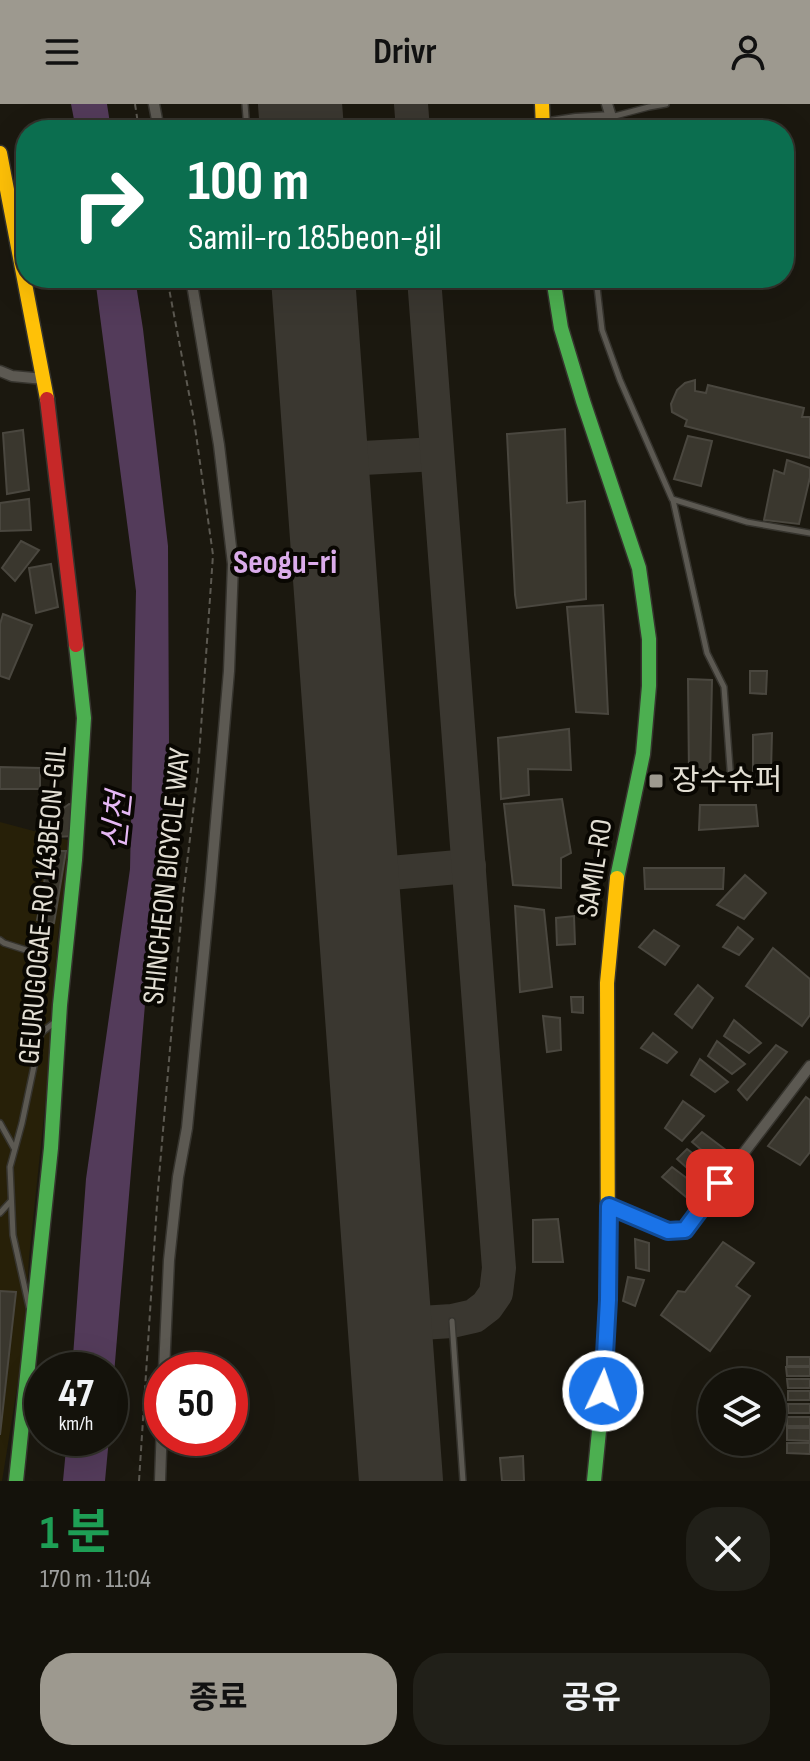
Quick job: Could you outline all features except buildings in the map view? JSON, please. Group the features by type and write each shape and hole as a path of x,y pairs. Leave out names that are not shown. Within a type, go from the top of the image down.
{"street":[{"path":"572,120 611,117 607,104"},
{"name":"GEURUGOGAE-RO 143BEON-GIL","path":"0,153 16,235"},
{"name":"GEURUGOGAE-RO 143BEON-GIL","path":"16,1481 51,1148 84,718 44,379 26,288"},
{"path":"165,1352 169,1260 187,1128 210,891 229,671 233,564 219,445 193,288"},
{"name":"SAMIL-RO","path":"555,288 561,328 583,401 639,568 649,639 649,686 643,754 615,889 607,983 608,1300 594,1481"},
{"path":"0,371 12,376 44,379"},
{"path":"609,1206 668,1231 685,1230 810,1066"},
{"path":"160,1481 161,1456"}],"lane":[{"path":"611,120 611,117 666,104"},
{"path":"597,288 602,330 620,380 672,499 707,653 724,687 731,782"},
{"path":"672,499 747,522 810,533"},
{"path":"0,940 29,951"},
{"path":"33,1327 13,1235 10,1167 41,1033 59,1018"},
{"path":"0,1123 15,1149"},
{"path":"0,1213 11,1200"},
{"path":"452,1321 463,1481"}],"path":[{"name":"SHINCHEON BICYCLE WAY","path":"139,1481 161,1158 183,897 198,771 213,555 194,420 169,288"}],"shaded area":[{"path":"71,104 107,104 109,120 74,120"},
{"path":"96,288 137,288 168,546 169,745 116,1352 73,1352 86,1179 130,869 136,591"},
{"path":"0,822 71,841 57,942 50,1059 29,1258 23,1351 2,1481 0,1481"},
{"path":"65,1456 107,1456 105,1481 63,1481"}],"taxiway":[{"path":"411,104 412,120"},
{"path":"390,1325 452,1321 474,1316 487,1306 496,1293 499,1268 425,288"},
{"path":"326,460 437,454"},
{"path":"357,876 469,866"}],"runway":[{"path":"300,104 301,120"},
{"path":"314,288 401,1481"}],"traffic: fast":[{"path":"555,288 561,328 583,401 639,568 649,639 649,686 643,754 617,878"},
{"path":"16,1481 51,1148 60,1005 75,860 84,718 76,645"},
{"path":"594,1481 603,1391 608,1268"}],"traffic: slow":[{"path":"542,104 543,120"},
{"path":"0,153 16,237"},
{"path":"26,288 47,399"},
{"path":"608,1268 607,983 617,878"}],"traffic: jam":[{"path":"47,399 76,645"}],"place":[{"name":"장수슈퍼","path":"656,781"}],"district":[{"name":"Seogu-ri","path":"285,562"}],"route":[{"path":"603,1391 609,1206 668,1231 685,1230 720,1183"}],"water label":[{"name":"신천","path":"118,821"}]}
